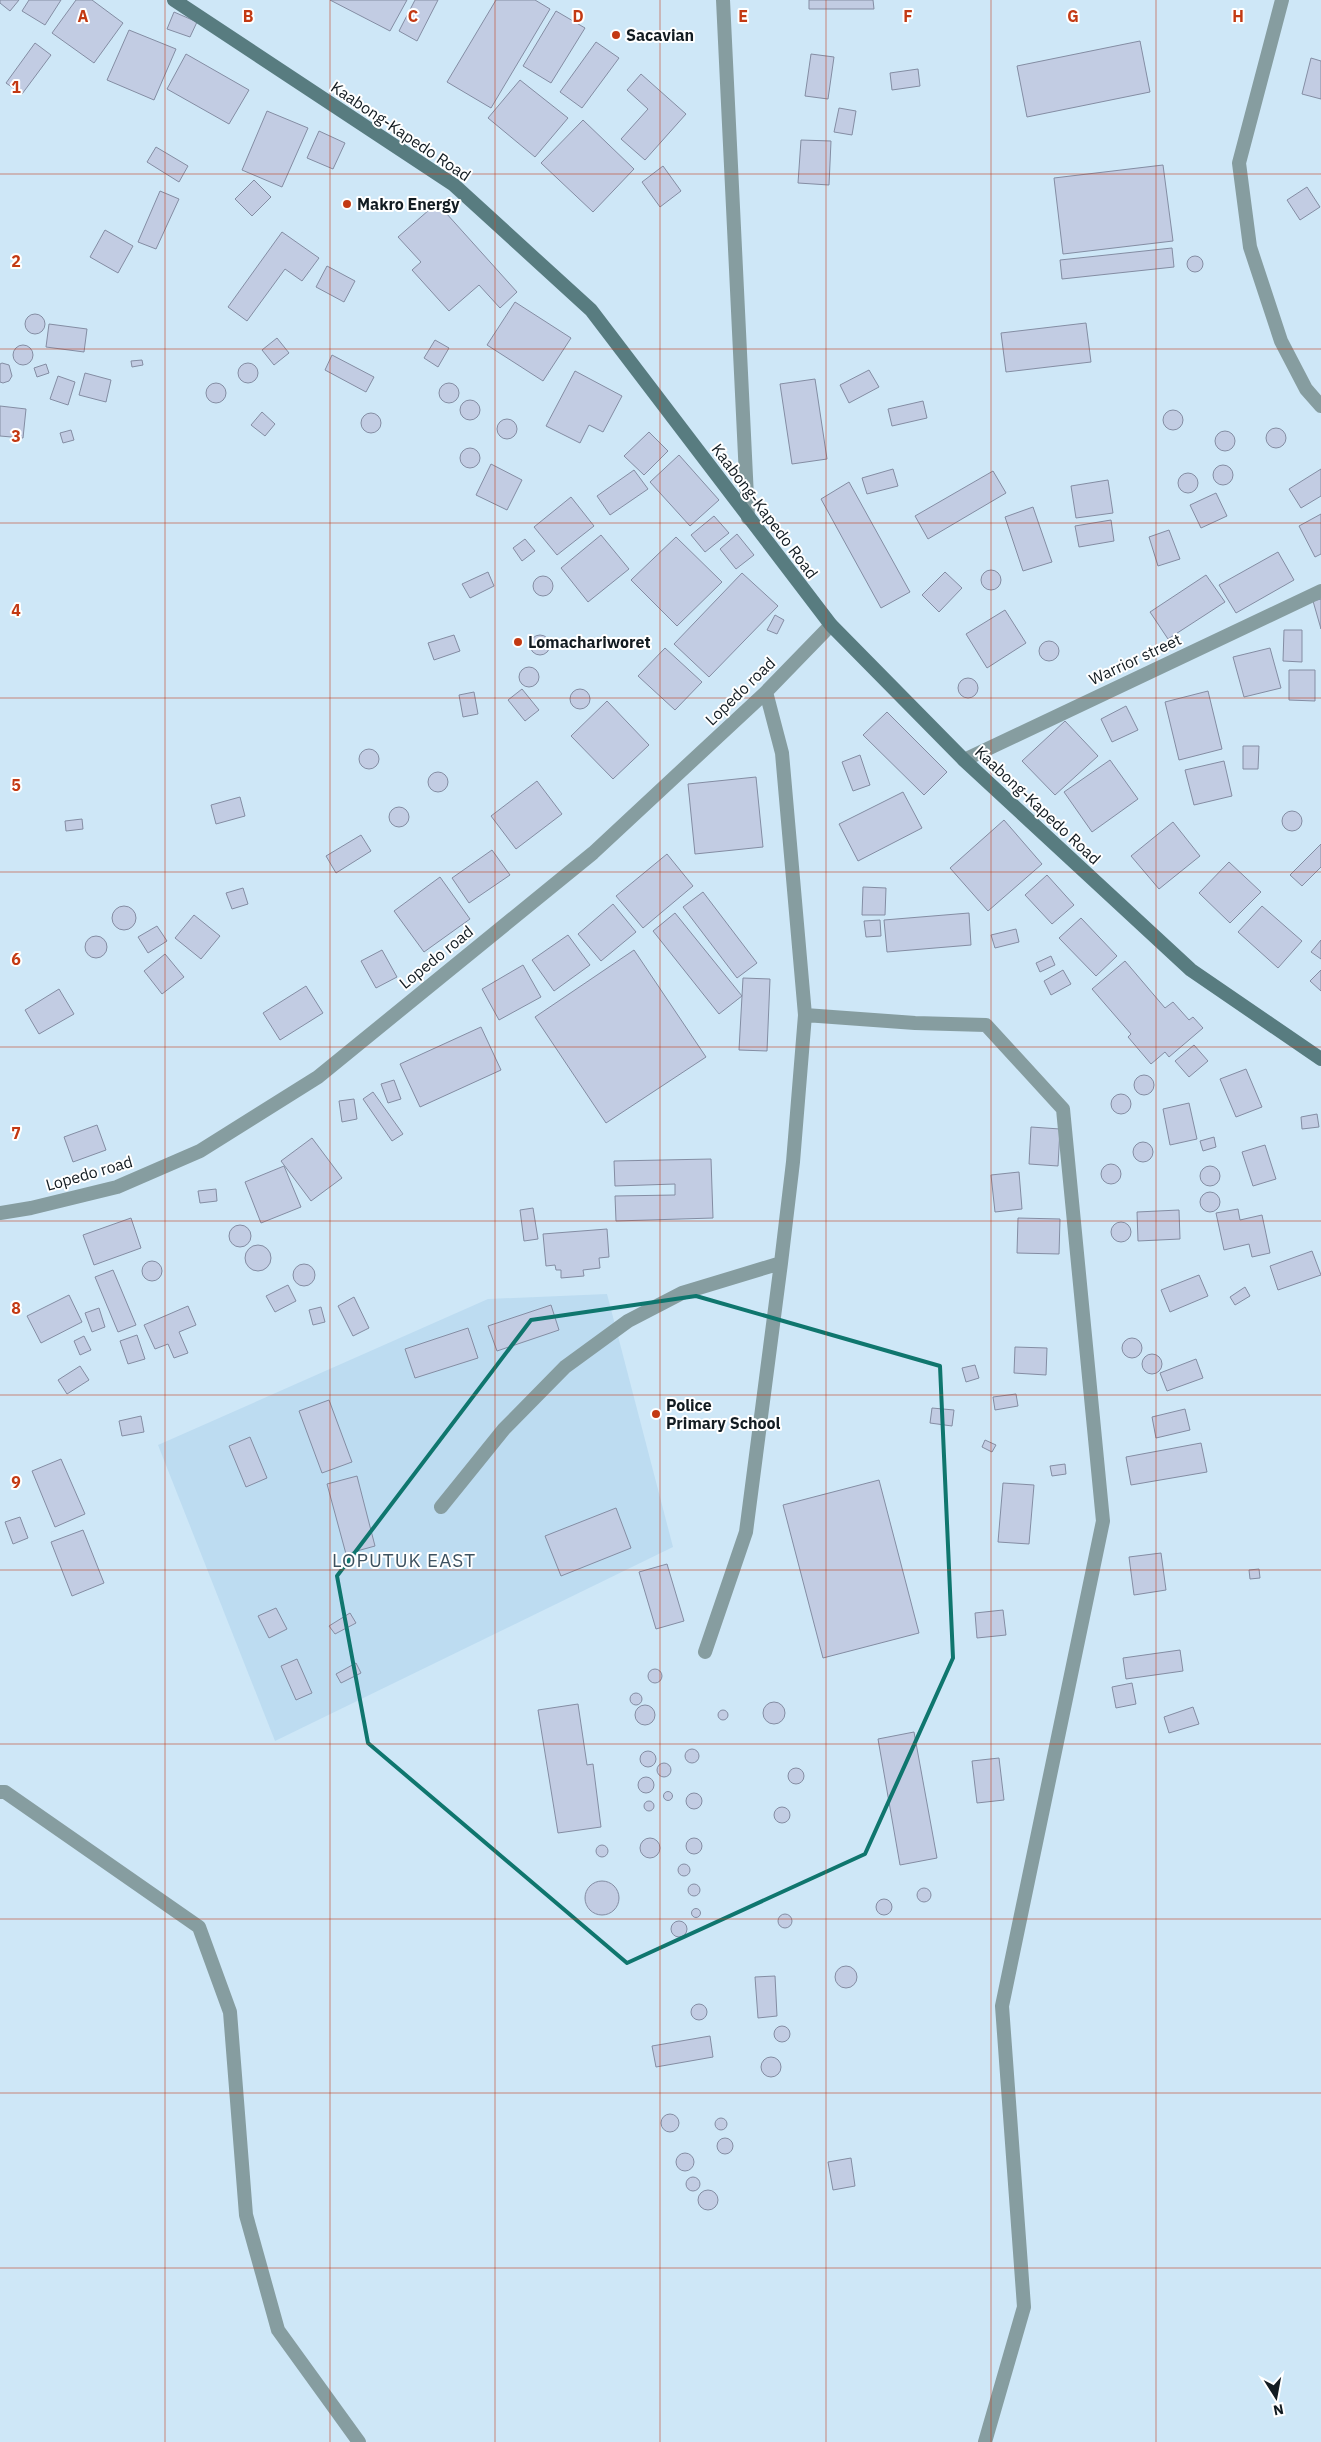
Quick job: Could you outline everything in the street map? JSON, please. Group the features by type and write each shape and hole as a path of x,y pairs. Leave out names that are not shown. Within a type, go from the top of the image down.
{"main road":[{"name":"Kaabong-Kapedo Road","path":"174,0 454,185 591,310 831,625 964,760 1191,970 1321,1059"}],"street":[{"path":"723,0 748,518"},
{"path":"1282,0 1238,163 1250,248 1281,341 1306,389 1321,406"},
{"name":"Warrior street","path":"964,760 1321,591"},
{"name":"Lopedo road","path":"0,1213 116,1187 200,1151 318,1077 593,853 766,692 831,625"},
{"path":"705,1652 746,1532 793,1162 805,1015 782,753 766,692"},
{"path":"805,1015 915,1023 986,1025 1063,1110 1103,1521 1002,2006 1024,2307 985,2442"},
{"path":"441,1506 504,1429 565,1367 628,1321 682,1292 781,1263"},
{"path":"0,1792 5,1792 199,1927 230,2012 246,2215 278,2330 359,2442"}],"highlighted area":[{"path":"696,1296 940,1366 953,1658 865,1854 627,1963 368,1743 337,1576 531,1320"}],"shaded area":[{"name":"Police Primary School","path":"607,1294 673,1547 275,1741 158,1445 488,1299"}],"building":[{"path":"0,0 19,0 10,11 0,3"},
{"path":"29,0 61,0 45,25 22,11"},
{"path":"76,0 92,0 123,23 94,63 52,33"},
{"path":"330,0 407,0 390,31"},
{"path":"415,0 438,0 417,41 399,31"},
{"path":"496,0 535,0 550,9 491,108 447,82"},
{"path":"809,0 873,0 874,9 809,9"},
{"path":"556,11 585,28 551,83 523,66"},
{"path":"174,12 197,22 190,37 167,29"},
{"path":"129,30 176,49 154,100 107,80"},
{"path":"1140,41 1150,92 1027,117 1017,66"},
{"path":"596,42 619,58 582,108 560,92"},
{"path":"35,43 51,55 22,94 6,83"},
{"path":"186,54 249,90 229,124 167,89"},
{"path":"811,54 834,57 828,99 805,96"},
{"path":"1311,58 1321,61 1321,99 1302,94"},
{"path":"918,69 920,86 892,90 890,73"},
{"path":"641,74 686,114 645,160 621,139 648,109 627,90"},
{"path":"520,80 568,118 535,157 488,118"},
{"path":"839,108 856,111 852,135 834,132"},
{"path":"267,111 308,128 282,187 242,170"},
{"path":"583,120 634,169 593,212 541,163"},
{"path":"319,131 345,143 333,169 307,158"},
{"path":"801,140 831,141 829,185 798,183"},
{"path":"156,147 188,166 179,182 147,162"},
{"path":"1163,165 1173,241 1063,254 1054,178"},
{"path":"663,166 681,191 660,207 642,182"},
{"path":"254,180 271,197 252,216 235,199"},
{"path":"1307,187 1320,207 1300,220 1287,200"},
{"path":"160,191 179,199 156,249 138,242"},
{"path":"437,203 517,292 500,308 479,285 449,311 412,270 421,262 398,237"},
{"path":"105,230 133,246 118,273 90,257"},
{"path":"282,232 319,258 302,281 285,269 247,321 228,307"},
{"path":"1172,248 1174,267 1062,279 1060,260"},
{"path":"1192,256 1198,256 1203,261 1201,270 1192,272 1187,267 1187,261"},
{"path":"327,266 355,281 344,302 316,287"},
{"path":"515,302 571,338 543,381 487,345"},
{"path":"35,314 42,317 45,324 42,331 35,334 28,331 25,324 28,317"},
{"path":"1086,323 1091,362 1006,372 1001,333"},
{"path":"49,324 87,329 84,352 46,347"},
{"path":"277,338 289,353 274,365 262,350"},
{"path":"435,340 449,348 438,367 424,358"},
{"path":"23,345 30,348 33,355 30,362 23,365 16,362 13,355 16,348"},
{"path":"332,355 374,377 366,392 325,370"},
{"path":"142,360 143,365 132,367 131,361"},
{"path":"248,363 255,366 258,373 255,380 248,383 241,380 238,373 241,366"},
{"path":"0,364 9,365 12,376 9,381 3,383 0,382"},
{"path":"46,364 49,373 37,377 34,368"},
{"path":"869,370 879,387 849,403 840,385"},
{"path":"575,371 622,396 603,432 589,425 580,443 546,426"},
{"path":"85,373 111,380 106,402 79,395"},
{"path":"58,376 75,382 68,405 50,399"},
{"path":"815,379 827,459 792,464 780,384"},
{"path":"216,383 223,386 226,393 223,400 216,403 209,400 206,393 209,386"},
{"path":"449,383 456,386 459,393 456,400 449,403 442,400 439,393 442,386"},
{"path":"470,400 477,403 480,410 477,417 470,420 463,417 460,410 463,403"},
{"path":"923,401 927,418 892,426 888,409"},
{"path":"0,406 26,409 23,438 0,436"},
{"path":"1173,410 1180,413 1183,420 1180,427 1173,430 1166,427 1163,420 1166,413"},
{"path":"262,412 275,424 265,436 251,425"},
{"path":"371,413 378,416 381,423 378,430 371,433 364,430 361,423 364,416"},
{"path":"507,419 514,422 517,429 514,436 507,439 500,436 497,429 500,422"},
{"path":"1276,428 1283,431 1286,438 1283,445 1276,448 1269,445 1266,438 1269,431"},
{"path":"71,430 74,440 63,443 60,433"},
{"path":"1225,431 1232,434 1235,441 1232,448 1225,451 1218,448 1215,441 1218,434"},
{"path":"649,432 668,451 644,475 624,456"},
{"path":"470,448 477,451 480,458 477,465 470,468 463,465 460,458 463,451"},
{"path":"679,455 719,500 690,526 650,482"},
{"path":"491,464 522,480 507,510 476,495"},
{"path":"1223,465 1230,468 1233,475 1230,482 1223,485 1216,482 1213,475 1216,468"},
{"path":"893,469 898,486 867,494 862,478"},
{"path":"1321,469 1321,496 1301,508 1289,489"},
{"path":"634,470 648,489 610,515 597,496"},
{"path":"993,471 1006,493 928,539 915,516"},
{"path":"1188,473 1195,476 1198,483 1195,490 1188,493 1181,490 1178,483 1181,476"},
{"path":"1108,480 1113,513 1076,518 1071,486"},
{"path":"849,482 910,592 881,608 821,499"},
{"path":"1216,493 1227,516 1201,528 1190,505"},
{"path":"571,497 594,526 557,555 534,527"},
{"path":"1033,507 1052,562 1023,571 1005,517"},
{"path":"1321,514 1321,554 1315,557 1299,526"},
{"path":"714,516 729,533 705,552 691,535"},
{"path":"1111,520 1114,541 1079,547 1075,526"},
{"path":"1169,530 1180,559 1158,566 1149,537"},
{"path":"737,534 754,555 736,569 720,549"},
{"path":"601,535 629,569 588,602 561,568"},
{"path":"676,537 722,582 677,626 631,580"},
{"path":"525,539 535,551 522,561 513,548"},
{"path":"1278,552 1294,580 1236,613 1219,585"},
{"path":"991,570 998,573 1001,580 998,587 991,590 984,587 981,580 984,573"},
{"path":"488,572 494,586 470,598 462,584"},
{"path":"945,572 962,588 939,612 922,595"},
{"path":"742,573 778,606 709,677 674,644"},
{"path":"1206,575 1225,602 1168,639 1150,612"},
{"path":"543,576 550,579 553,586 550,593 543,596 536,593 533,586 536,579"},
{"path":"1321,599 1321,629 1313,601"},
{"path":"1005,610 1026,643 987,668 966,634"},
{"path":"775,615 784,620 777,634 767,630"},
{"path":"1284,630 1302,630 1302,662 1283,661"},
{"path":"454,635 460,651 434,660 428,643"},
{"path":"540,635 547,638 550,645 547,652 540,655 533,652 530,645 533,638"},
{"path":"1049,641 1056,644 1059,651 1056,658 1049,661 1042,658 1039,651 1042,644"},
{"path":"665,648 702,682 675,710 638,676"},
{"path":"1270,648 1281,688 1244,697 1233,657"},
{"path":"529,667 536,670 539,677 536,684 529,687 522,684 519,677 522,670"},
{"path":"1289,670 1315,670 1315,701 1289,700"},
{"path":"968,678 975,681 978,688 975,695 968,698 961,695 958,688 961,681"},
{"path":"522,689 539,710 525,721 508,700"},
{"path":"580,689 587,692 590,699 587,706 580,709 573,706 570,699 573,692"},
{"path":"1208,691 1222,749 1179,760 1165,702"},
{"path":"474,692 478,714 463,717 459,695"},
{"path":"607,701 649,745 613,779 571,736"},
{"path":"1126,706 1138,730 1112,742 1101,719"},
{"path":"887,712 947,772 924,795 863,735"},
{"path":"1065,721 1098,756 1055,795 1022,761"},
{"path":"1243,746 1259,746 1258,769 1243,769"},
{"path":"369,749 376,752 379,759 376,766 369,769 362,766 359,759 362,752"},
{"path":"860,755 870,785 853,791 842,762"},
{"path":"1110,760 1138,799 1092,832 1064,792"},
{"path":"1224,761 1232,796 1194,805 1185,770"},
{"path":"438,772 445,775 448,782 445,789 438,792 431,789 428,782 431,775"},
{"path":"756,777 763,847 695,854 688,784"},
{"path":"537,781 562,814 516,849 491,816"},
{"path":"903,792 922,828 858,861 839,824"},
{"path":"240,797 245,816 216,824 211,805"},
{"path":"399,807 406,810 409,817 406,824 399,827 392,824 389,817 392,810"},
{"path":"1292,811 1299,814 1302,821 1299,828 1292,831 1285,828 1282,821 1285,814"},
{"path":"82,819 83,829 66,831 65,821"},
{"path":"1004,820 1042,864 988,911 950,868"},
{"path":"1173,822 1200,856 1159,889 1131,856"},
{"path":"361,835 371,851 336,873 326,856"},
{"path":"1321,844 1321,867 1302,886 1290,875"},
{"path":"492,850 510,875 469,903 452,878"},
{"path":"667,854 693,886 643,928 616,896"},
{"path":"1229,862 1261,892 1230,923 1199,893"},
{"path":"1047,875 1074,905 1052,924 1025,895"},
{"path":"440,877 470,919 424,952 394,911"},
{"path":"863,887 886,888 885,915 862,915"},
{"path":"243,888 248,904 232,909 226,893"},
{"path":"703,892 757,963 737,978 683,907"},
{"path":"613,904 636,932 601,961 578,934"},
{"path":"124,906 133,909 136,918 133,927 124,930 115,927 112,918 115,909"},
{"path":"1262,906 1302,941 1278,968 1238,932"},
{"path":"675,913 742,996 719,1014 653,931"},
{"path":"969,913 971,945 887,952 884,920"},
{"path":"194,915 220,936 201,959 175,938"},
{"path":"1081,918 1117,956 1096,976 1059,938"},
{"path":"880,920 881,936 866,937 864,921"},
{"path":"157,926 167,941 148,953 138,937"},
{"path":"1016,929 1019,942 995,948 991,935"},
{"path":"568,935 590,965 554,991 532,960"},
{"path":"96,936 104,939 107,947 104,955 96,958 88,955 85,947 88,939"},
{"path":"1321,940 1321,959 1311,952"},
{"path":"382,950 397,977 376,988 361,961"},
{"path":"634,950 706,1057 606,1123 535,1017"},
{"path":"165,954 184,977 162,994 144,971"},
{"path":"1051,956 1055,965 1040,972 1036,963"},
{"path":"1125,961 1165,1008 1173,1002 1189,1020 1193,1017 1203,1028 1169,1057 1165,1052 1151,1064 1128,1037 1131,1034 1092,989"},
{"path":"523,965 541,997 499,1020 482,989"},
{"path":"1063,970 1071,984 1051,995 1044,981"},
{"path":"1321,970 1321,991 1310,981"},
{"path":"743,978 770,979 767,1051 739,1050"},
{"path":"306,986 323,1013 280,1040 263,1013"},
{"path":"59,989 74,1014 39,1034 25,1010"},
{"path":"481,1027 501,1070 420,1107 400,1064"},
{"path":"1194,1045 1208,1061 1189,1077 1175,1061"},
{"path":"1246,1069 1262,1107 1236,1117 1220,1079"},
{"path":"1144,1075 1151,1078 1154,1085 1151,1092 1144,1095 1137,1092 1134,1085 1137,1078"},
{"path":"394,1080 401,1099 388,1103 381,1084"},
{"path":"373,1092 403,1134 392,1141 363,1099"},
{"path":"1121,1094 1128,1097 1131,1104 1128,1111 1121,1114 1114,1111 1111,1104 1114,1097"},
{"path":"354,1099 357,1119 342,1122 339,1101"},
{"path":"1189,1103 1197,1139 1170,1145 1163,1109"},
{"path":"1317,1114 1319,1127 1302,1129 1301,1117"},
{"path":"97,1125 106,1150 73,1162 64,1137"},
{"path":"1031,1127 1060,1129 1058,1166 1029,1164"},
{"path":"1214,1137 1216,1147 1203,1151 1200,1141"},
{"path":"312,1138 342,1178 311,1201 281,1161"},
{"path":"1143,1142 1150,1145 1153,1152 1150,1159 1143,1162 1136,1159 1133,1152 1136,1145"},
{"path":"1265,1145 1276,1179 1253,1186 1242,1152"},
{"path":"711,1159 713,1218 616,1221 615,1196 675,1195 675,1184 615,1186 614,1161"},
{"path":"1111,1164 1118,1167 1121,1174 1118,1181 1111,1184 1104,1181 1101,1174 1104,1167"},
{"path":"284,1166 301,1207 261,1223 245,1182"},
{"path":"1210,1166 1217,1169 1220,1176 1217,1183 1210,1186 1203,1183 1200,1176 1203,1169"},
{"path":"1019,1172 1022,1209 995,1212 991,1175"},
{"path":"216,1189 217,1201 200,1203 198,1191"},
{"path":"1210,1192 1217,1195 1220,1202 1217,1209 1210,1212 1203,1209 1200,1202 1203,1195"},
{"path":"533,1208 538,1239 524,1241 520,1210"},
{"path":"1238,1209 1240,1220 1262,1215 1270,1253 1252,1257 1249,1244 1224,1250 1216,1213"},
{"path":"1179,1210 1180,1239 1138,1241 1137,1212"},
{"path":"131,1218 141,1248 94,1265 83,1235"},
{"path":"1018,1218 1060,1219 1059,1254 1017,1253"},
{"path":"1121,1222 1128,1225 1131,1232 1128,1239 1121,1242 1114,1239 1111,1232 1114,1225"},
{"path":"240,1225 248,1228 251,1236 248,1244 240,1247 232,1244 229,1236 232,1228"},
{"path":"607,1229 609,1257 599,1258 600,1268 583,1270 584,1276 561,1278 561,1270 556,1270 555,1265 546,1266 543,1234"},
{"path":"258,1245 267,1249 271,1258 267,1267 258,1271 249,1267 245,1258 249,1249"},
{"path":"1312,1251 1321,1275 1278,1290 1270,1266"},
{"path":"152,1261 159,1264 162,1271 159,1278 152,1281 145,1278 142,1271 145,1264"},
{"path":"304,1264 312,1267 315,1275 312,1283 304,1286 296,1283 293,1275 296,1267"},
{"path":"113,1270 136,1325 118,1332 95,1277"},
{"path":"1199,1275 1208,1296 1170,1312 1161,1290"},
{"path":"288,1285 296,1301 275,1312 266,1296"},
{"path":"1245,1287 1250,1296 1235,1305 1230,1297"},
{"path":"69,1295 82,1322 41,1343 27,1316"},
{"path":"354,1297 369,1328 353,1336 338,1306"},
{"path":"551,1305 559,1330 497,1351 488,1326"},
{"path":"188,1306 196,1325 179,1332 188,1353 174,1358 168,1344 155,1349 144,1325"},
{"path":"321,1307 325,1322 313,1325 309,1310"},
{"path":"99,1308 105,1327 92,1332 85,1313"},
{"path":"468,1328 478,1358 415,1378 405,1349"},
{"path":"137,1335 145,1359 128,1364 120,1341"},
{"path":"84,1336 91,1350 80,1355 74,1341"},
{"path":"1132,1338 1139,1341 1142,1348 1139,1355 1132,1358 1125,1355 1122,1348 1125,1341"},
{"path":"1015,1347 1047,1348 1046,1375 1014,1373"},
{"path":"1152,1354 1159,1357 1162,1364 1159,1371 1152,1374 1145,1371 1142,1364 1145,1357"},
{"path":"1196,1359 1203,1378 1167,1391 1160,1373"},
{"path":"975,1365 979,1378 966,1382 962,1368"},
{"path":"80,1366 89,1380 67,1394 58,1380"},
{"path":"1016,1394 1018,1406 995,1410 993,1397"},
{"path":"329,1400 352,1462 322,1473 299,1411"},
{"path":"932,1408 954,1410 952,1426 930,1423"},
{"path":"1185,1409 1190,1430 1156,1438 1152,1417"},
{"path":"141,1416 144,1432 122,1436 119,1421"},
{"path":"250,1437 267,1478 246,1487 229,1446"},
{"path":"985,1440 996,1445 992,1452 982,1447"},
{"path":"1201,1443 1207,1472 1131,1485 1126,1457"},
{"path":"61,1459 85,1514 55,1527 32,1471"},
{"path":"1065,1464 1066,1474 1052,1476 1050,1466"},
{"path":"357,1476 375,1546 346,1554 327,1484"},
{"path":"879,1480 919,1633 823,1658 783,1505"},
{"path":"1003,1483 1034,1485 1029,1544 998,1542"},
{"path":"616,1508 631,1548 561,1576 545,1536"},
{"path":"20,1517 28,1538 13,1544 5,1522"},
{"path":"83,1530 104,1583 72,1596 51,1542"},
{"path":"1161,1553 1166,1590 1134,1595 1129,1557"},
{"path":"667,1564 684,1621 656,1629 639,1572"},
{"path":"1259,1569 1260,1578 1250,1579 1249,1570"},
{"path":"276,1608 287,1629 269,1638 258,1616"},
{"path":"1003,1610 1006,1635 977,1638 975,1613"},
{"path":"350,1613 356,1623 335,1634 329,1626"},
{"path":"1180,1650 1183,1671 1126,1679 1123,1658"},
{"path":"297,1659 312,1693 296,1700 281,1666"},
{"path":"356,1663 361,1673 341,1683 336,1674"},
{"path":"652,1669 658,1669 662,1676 658,1683 652,1683 648,1679 648,1673"},
{"path":"1132,1683 1136,1704 1116,1708 1112,1687"},
{"path":"634,1693 638,1693 642,1699 638,1705 634,1705 630,1701 630,1697"},
{"path":"774,1702 782,1705 785,1713 782,1721 774,1724 766,1721 763,1713 766,1705"},
{"path":"578,1704 587,1765 593,1764 601,1827 558,1833 538,1710"},
{"path":"645,1705 652,1708 655,1715 652,1722 645,1725 638,1722 635,1715 638,1708"},
{"path":"1193,1707 1199,1724 1169,1733 1164,1717"},
{"path":"721,1710 725,1710 728,1715 727,1719 721,1720 718,1717 718,1713"},
{"path":"914,1732 937,1858 900,1865 878,1739"},
{"path":"689,1749 695,1749 699,1756 695,1763 689,1763 685,1759 685,1753"},
{"path":"648,1751 656,1759 648,1767 640,1759"},
{"path":"999,1758 1004,1800 977,1803 972,1761"},
{"path":"661,1763 667,1763 671,1770 667,1777 661,1777 657,1773 657,1767"},
{"path":"793,1768 799,1768 804,1773 802,1782 793,1784 788,1779 788,1773"},
{"path":"646,1777 652,1779 654,1785 652,1791 646,1793 640,1791 638,1785 640,1779"},
{"path":"668,1791 673,1796 668,1801 663,1796"},
{"path":"694,1793 700,1795 702,1801 700,1807 694,1809 688,1807 686,1801 688,1795"},
{"path":"647,1801 651,1801 654,1806 653,1810 647,1811 644,1808 644,1804"},
{"path":"782,1807 788,1809 790,1815 788,1821 782,1823 776,1821 774,1815 776,1809"},
{"path":"650,1838 657,1841 660,1848 657,1855 650,1858 643,1855 640,1848 643,1841"},
{"path":"694,1838 700,1840 702,1846 700,1852 694,1854 688,1852 686,1846 688,1840"},
{"path":"600,1845 604,1845 608,1851 604,1857 600,1857 596,1853 596,1849"},
{"path":"682,1864 686,1864 690,1870 686,1876 682,1876 678,1872 678,1868"},
{"path":"602,1881 609,1882 614,1886 618,1891 618,1905 614,1910 609,1914 602,1915 595,1914 590,1910 586,1905 585,1898 586,1891 590,1886 595,1882"},
{"path":"692,1884 696,1884 700,1890 696,1896 692,1896 688,1892 688,1888"},
{"path":"921,1888 927,1888 931,1895 927,1902 921,1902 917,1898 917,1892"},
{"path":"881,1899 887,1899 892,1904 890,1913 881,1915 876,1910 876,1904"},
{"path":"696,1908 701,1913 696,1918 691,1913"},
{"path":"785,1914 790,1916 792,1921 790,1926 785,1928 780,1926 778,1921 780,1916"},
{"path":"676,1921 682,1921 687,1926 685,1935 676,1937 671,1932 671,1926"},
{"path":"846,1966 854,1969 857,1977 854,1985 846,1988 838,1985 835,1977 838,1969"},
{"path":"775,1976 777,2016 758,2018 755,1977"},
{"path":"699,2004 707,2012 699,2020 691,2012"},
{"path":"782,2026 788,2028 790,2034 788,2040 782,2042 776,2040 774,2034 776,2028"},
{"path":"710,2036 713,2057 656,2067 652,2046"},
{"path":"771,2057 778,2060 781,2067 778,2074 771,2077 764,2074 761,2067 764,2060"},
{"path":"670,2114 676,2117 679,2123 676,2129 670,2132 664,2129 661,2123 664,2117"},
{"path":"721,2118 727,2124 721,2130 715,2124"},
{"path":"722,2138 728,2138 733,2143 731,2152 722,2154 717,2149 717,2143"},
{"path":"685,2153 691,2156 694,2162 691,2168 685,2171 679,2168 676,2162 679,2156"},
{"path":"851,2158 855,2186 833,2190 828,2162"},
{"path":"693,2177 698,2179 700,2184 698,2189 693,2191 688,2189 686,2184 688,2179"},
{"path":"708,2190 715,2193 718,2200 715,2207 708,2210 701,2207 698,2200 701,2193"}],"place":[{"name":"Sacavian","path":"616,35"},
{"name":"Makro Energy","path":"347,204"},
{"name":"Lomachariworet","path":"518,642"},
{"name":"Police Primary School","path":"656,1414"}],"district":[{"name":"LOPUTUK EAST","path":"404,1560"}]}
